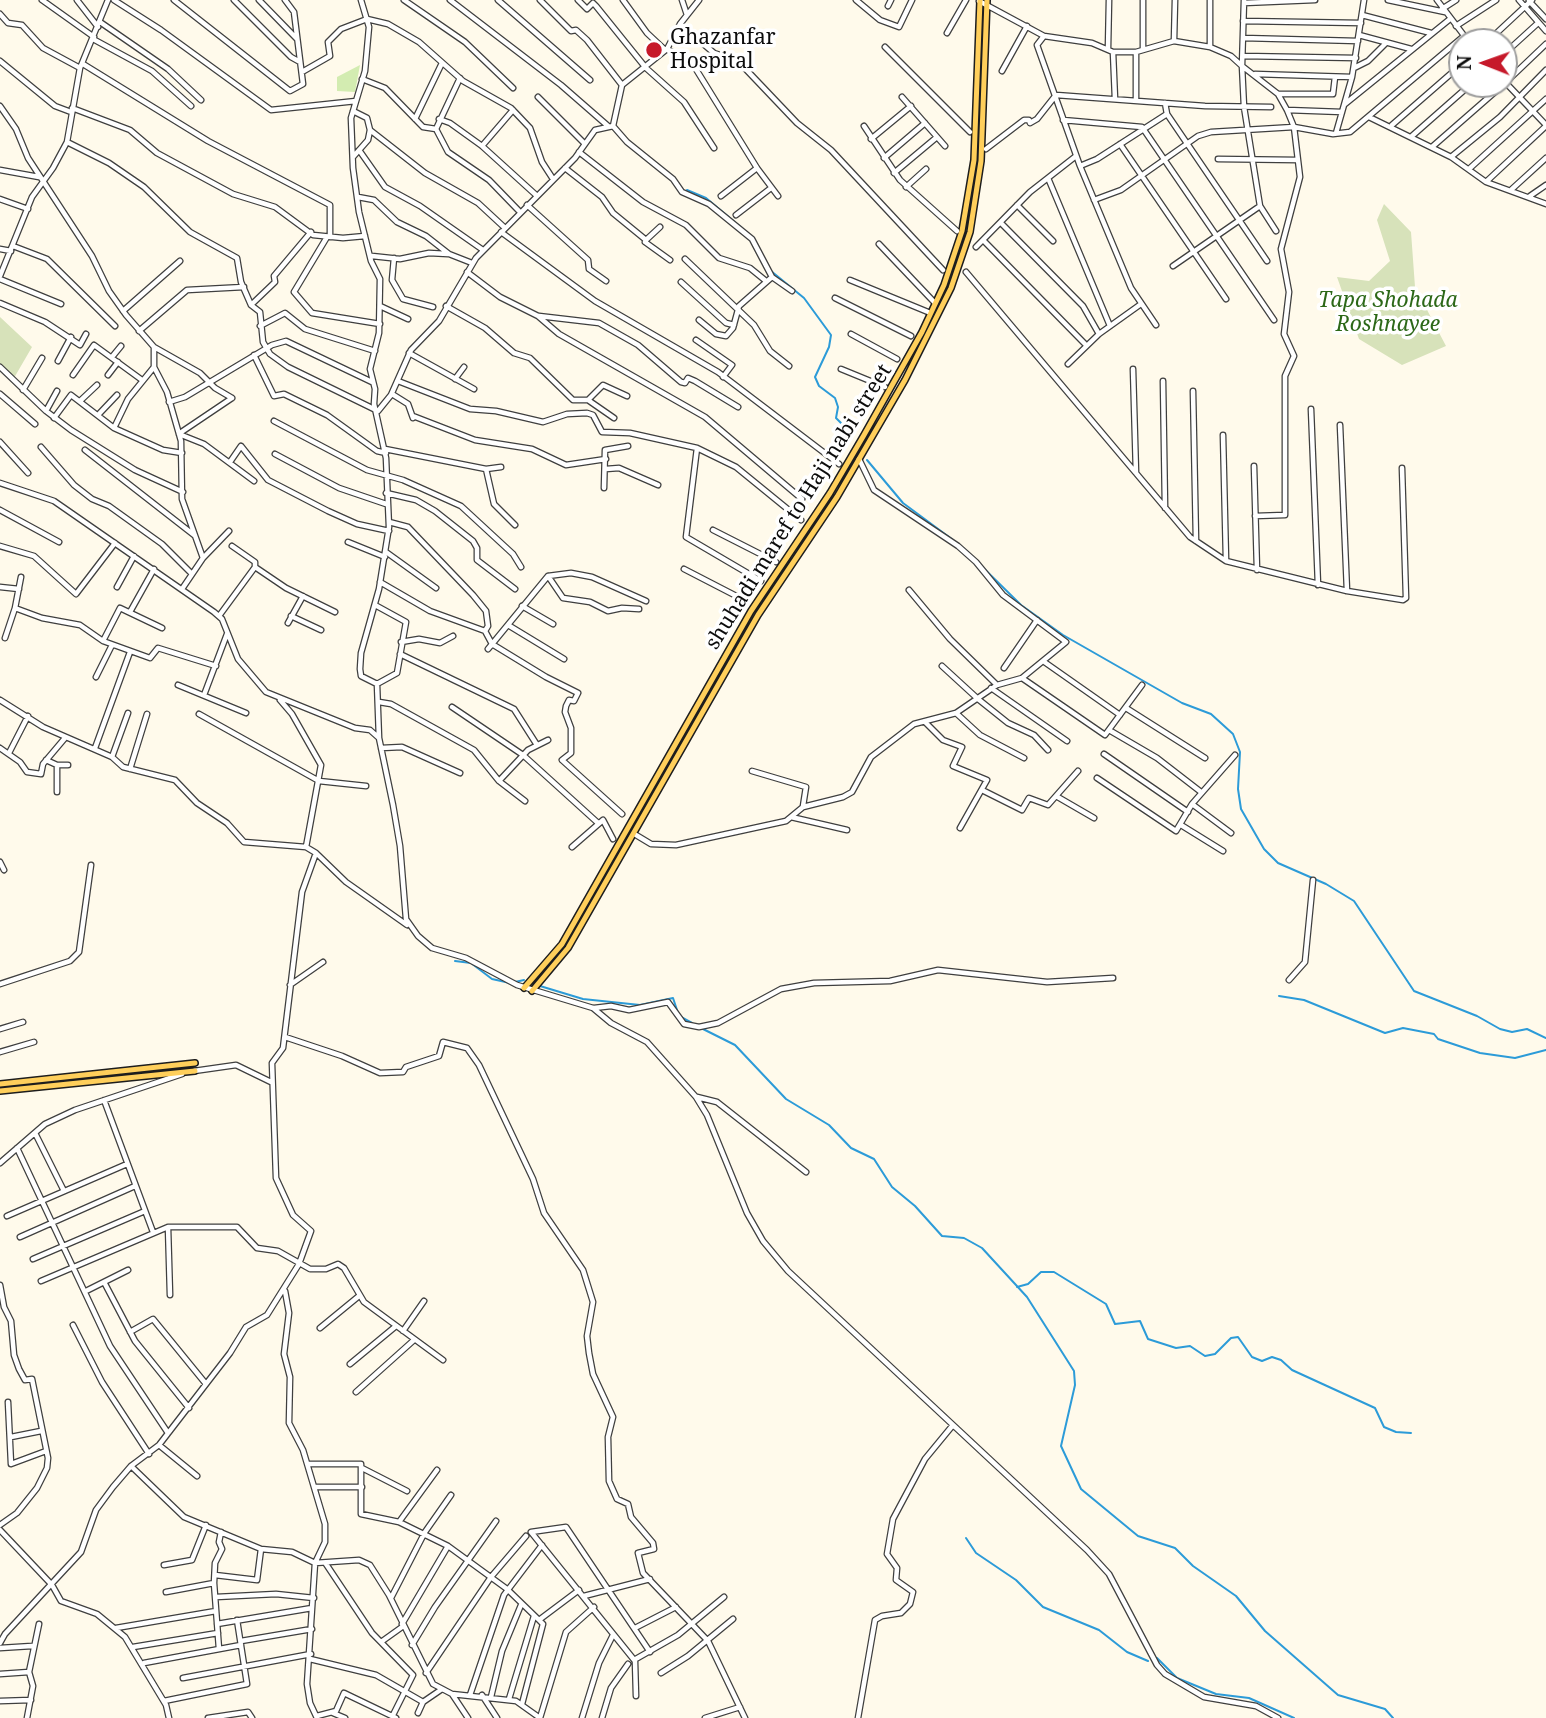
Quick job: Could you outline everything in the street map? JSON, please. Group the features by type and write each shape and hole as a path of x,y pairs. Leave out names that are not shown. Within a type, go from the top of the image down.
{"main road":[{"name":"shuhadi maref to Haji nabi street","path":"524,988 562,944 751,611 830,493 898,376 944,285 962,230 973,170 979,1"},
{"path":"532,990 568,948 758,615 837,497 929,335 961,263 976,203 981,161 987,3"},
{"path":"0,1084 195,1063"},
{"path":"0,1091 195,1071"}],"street":[{"path":"42,0 94,38 152,71 191,106"},
{"path":"77,0 99,25 168,69 201,100"},
{"path":"61,304 0,277 41,179 53,168 67,142 82,66 108,0"},
{"path":"114,0 161,30 271,110 356,101"},
{"path":"174,0 288,90 303,84 294,12 285,0"},
{"path":"234,0 291,57 300,62"},
{"path":"259,0 298,39"},
{"path":"404,0 465,42 475,55 513,88"},
{"path":"450,0 561,85 673,179 682,192 709,204 752,239 772,277 792,291"},
{"path":"498,0 590,80"},
{"path":"540,0 571,31 576,30 587,40 622,85"},
{"path":"578,0 587,9 593,4 596,6 646,68 684,102 714,148"},
{"path":"623,0 647,33 666,49 694,66 757,168 778,196"},
{"path":"682,0 687,15"},
{"path":"610,126 622,85 666,49 680,24 699,0"},
{"path":"856,0 880,20 900,27 912,0"},
{"path":"888,6 891,0"},
{"path":"947,33 966,0"},
{"path":"1109,0 1115,99"},
{"path":"1143,0 1143,49"},
{"path":"1174,41 1175,0"},
{"path":"1210,0 1210,47"},
{"path":"1276,232 1260,206 1244,107 1244,1 1315,0"},
{"path":"1336,133 1354,68 1364,0"},
{"path":"1388,0 1443,10 1456,0"},
{"path":"1437,0 1456,26 1496,0"},
{"path":"1519,0 1546,31"},
{"path":"360,1 367,19 362,79 353,111 353,157 365,236 372,256 371,261 380,279 380,324 370,369 388,475 386,505 389,522 380,582 361,653 360,669 361,676 377,684"},
{"path":"979,1 1044,36 1111,50 1136,52 1174,41 1210,47 1231,56 1278,94 1287,110 1294,127 1300,177 1281,249 1289,292 1284,334 1294,356 1285,376 1284,515 1255,516"},
{"path":"1502,28 1530,1 1545,16"},
{"path":"0,14 8,23 22,25 43,48 119,83 180,124 330,205 329,237 294,292 312,313 380,324"},
{"path":"1362,15 1432,33"},
{"path":"302,72 330,56 328,42 336,32 367,19 388,24 419,42 460,78 513,110 530,128 542,162 553,179"},
{"path":"1344,105 1450,19"},
{"path":"1243,21 1361,23"},
{"path":"1518,41 1538,23"},
{"path":"680,24 714,52 738,61 797,123 831,150 943,270"},
{"path":"1002,71 1027,26"},
{"path":"1044,36 1037,45 1056,95 1062,120 1131,288 1156,325"},
{"path":"1243,38 1359,38 1412,50"},
{"path":"1354,68 1368,61 1386,43"},
{"path":"1518,70 1546,44"},
{"path":"885,47 971,132"},
{"path":"1094,200 1121,190 1198,136 1211,132 1250,132 1294,127 1336,133 1350,132 1448,50"},
{"path":"1136,52 1136,101"},
{"path":"1242,56 1356,58"},
{"path":"0,61 55,106 130,130 157,153 233,194 275,207 311,232 329,237 365,236"},
{"path":"415,120 442,63"},
{"path":"1486,182 1546,126 1518,97 1546,70"},
{"path":"1252,74 1352,77"},
{"path":"1278,94 1333,94 1335,76"},
{"path":"1392,125 1448,76"},
{"path":"460,78 436,130 449,152 489,180 520,212"},
{"path":"362,79 385,88 415,120 428,129 436,130"},
{"path":"1056,95 1272,107"},
{"path":"986,149 1024,120 1029,120 1030,123 1037,119 1056,95"},
{"path":"538,97 585,144"},
{"path":"902,97 945,146"},
{"path":"1412,136 1455,98"},
{"path":"1432,147 1487,98"},
{"path":"1451,157 1500,117 1517,98"},
{"path":"1469,169 1546,99"},
{"path":"1165,103 1167,114 1268,261"},
{"path":"0,106 16,129 28,158 88,248 123,311 154,347 190,366 232,398 179,434"},
{"path":"871,139 911,107"},
{"path":"482,146 513,110"},
{"path":"1287,110 1342,112"},
{"path":"353,111 367,118 370,130 368,140 353,157"},
{"path":"1080,166 1167,114"},
{"path":"1369,117 1392,125 1451,157 1486,182 1512,189 1546,204"},
{"path":"439,119 450,123 482,146 536,195"},
{"path":"1062,120 1144,129 1274,320"},
{"path":"884,158 925,123"},
{"path":"378,411 392,394 409,354 439,321 472,263 565,168 595,130 610,126"},
{"path":"864,126 906,187 957,231"},
{"path":"370,130 425,173 478,203 503,230 595,301 649,330 723,377 839,464"},
{"path":"894,173 937,137"},
{"path":"67,142 109,163 135,181 190,232 237,258 251,305 260,312 260,326 266,350 288,367 378,411"},
{"path":"1120,144 1226,299"},
{"path":"359,150 385,187 420,206 483,250"},
{"path":"579,152 643,202 686,225 719,258 750,268 766,281"},
{"path":"976,247 1017,205 1076,156"},
{"path":"1512,189 1546,158"},
{"path":"1218,159 1298,160"},
{"path":"565,168 602,197 627,226 646,240 645,242 670,260"},
{"path":"721,196 757,168"},
{"path":"906,187 926,169"},
{"path":"0,170 41,179"},
{"path":"1048,177 1110,326"},
{"path":"1530,196 1546,185"},
{"path":"736,215 771,188"},
{"path":"358,197 374,200 397,222 426,236 449,254 472,263"},
{"path":"0,199 28,209"},
{"path":"527,205 588,260 589,269 606,281"},
{"path":"1017,205 1053,241"},
{"path":"1173,266 1260,206"},
{"path":"1000,223 1083,306 1099,334"},
{"path":"646,240 660,227"},
{"path":"251,305 274,284 274,276 311,232"},
{"path":"983,240 1086,345"},
{"path":"879,244 934,302"},
{"path":"0,249 12,248 47,259 115,326"},
{"path":"372,256 394,258 449,254"},
{"path":"394,258 392,280 403,299 433,307"},
{"path":"685,259 754,325 770,351 789,366"},
{"path":"123,311 180,261"},
{"path":"467,272 500,298 538,316 559,334 705,417 802,499"},
{"path":"967,272 1165,508 1196,541 1226,561 1347,592 1406,598 1402,468"},
{"path":"699,320 723,337 734,325 737,308 772,277"},
{"path":"380,279 392,280"},
{"path":"850,280 928,312"},
{"path":"681,282 713,312 734,325"},
{"path":"139,331 187,290 244,288"},
{"path":"835,298 911,336"},
{"path":"0,303 90,349"},
{"path":"1068,365 1099,334 1141,304"},
{"path":"380,306 408,319"},
{"path":"446,306 485,328 514,353 530,358 573,400 588,400 614,418"},
{"path":"260,326 285,313 304,329 375,351"},
{"path":"538,316 599,323 638,345 681,382 685,383 688,378 695,381 738,407"},
{"path":"81,344 86,334"},
{"path":"851,334 897,359"},
{"path":"58,361 71,337"},
{"path":"696,340 732,365 723,377"},
{"path":"169,402 185,397 254,355 286,341 373,382"},
{"path":"73,376 94,345 142,380"},
{"path":"111,358 121,346"},
{"path":"154,347 154,367 179,434 182,453 182,499 203,558"},
{"path":"409,354 474,389"},
{"path":"254,355 274,396 284,394 327,415 377,451 486,469 501,467"},
{"path":"23,390 42,358"},
{"path":"108,375 118,362"},
{"path":"0,367 54,418 135,470 183,492"},
{"path":"114,428 128,399 154,367"},
{"path":"455,379 464,368"},
{"path":"841,369 885,387"},
{"path":"1133,369 1136,474"},
{"path":"398,381 470,409 496,411 543,422 567,414 593,415 602,432 630,433 697,448 736,467 800,520"},
{"path":"1163,381 1165,508"},
{"path":"80,401 96,385"},
{"path":"588,400 603,386 628,396"},
{"path":"46,411 57,391"},
{"path":"1193,391 1196,541"},
{"path":"0,394 34,425"},
{"path":"392,394 408,404 413,418 475,440 542,453 566,465 606,459"},
{"path":"54,418 71,395 114,428 163,450 182,453"},
{"path":"98,415 117,395"},
{"path":"1311,409 1318,585"},
{"path":"274,421 367,470 388,475 461,506 513,554 521,567"},
{"path":"1340,425 1347,592"},
{"path":"179,434 198,441 254,481"},
{"path":"1223,435 1226,561"},
{"path":"0,442 28,473"},
{"path":"230,462 241,446 268,480 328,512 357,524 388,531"},
{"path":"604,488 606,449 628,446"},
{"path":"41,447 74,485 162,544 192,574"},
{"path":"697,448 686,537 761,581"},
{"path":"85,450 195,536"},
{"path":"275,454 339,488 386,505"},
{"path":"636,835 651,844 676,845 739,832 790,817 803,807 843,797 852,792 871,757 914,724 956,713 991,688 1022,678 1066,642 1003,595 976,562 958,546 874,490 859,458"},
{"path":"1254,466 1257,570"},
{"path":"606,468 619,468 658,485"},
{"path":"486,469 494,505 515,525"},
{"path":"0,483 54,501 219,616 228,631 238,659 266,692 355,728 370,730 379,738"},
{"path":"386,493 416,500 474,541 477,560 515,589"},
{"path":"0,510 58,542"},
{"path":"389,522 408,527 473,595 486,611 488,626 485,631"},
{"path":"713,530 776,562"},
{"path":"182,589 203,558 229,531"},
{"path":"348,542 385,554 436,588"},
{"path":"0,546 34,556 76,594 115,543"},
{"path":"219,616 255,567 255,562 232,546"},
{"path":"117,587 134,556"},
{"path":"255,567 335,612"},
{"path":"130,612 154,569"},
{"path":"684,569 746,601"},
{"path":"488,649 548,576 571,573 592,577 646,601"},
{"path":"548,576 563,598 590,602 608,611 639,609"},
{"path":"5,638 21,577"},
{"path":"380,582 430,611 485,631 492,644 578,693 566,706 571,753 562,760 621,814"},
{"path":"0,587 19,589"},
{"path":"909,590 950,639 997,685"},
{"path":"288,624 303,596"},
{"path":"375,606 406,622 397,673 377,684"},
{"path":"522,606 553,624"},
{"path":"15,608 42,618 80,625 103,641 150,658 158,648 216,666"},
{"path":"103,641 117,610 123,608 162,628"},
{"path":"291,616 321,630"},
{"path":"1004,668 1037,620"},
{"path":"508,625 565,659"},
{"path":"204,695 228,631"},
{"path":"401,642 419,639 440,643 453,636"},
{"path":"96,677 112,645"},
{"path":"95,748 130,652"},
{"path":"400,654 516,710 537,745"},
{"path":"1043,661 1121,715"},
{"path":"942,666 978,699 1009,723 1034,735 1048,750"},
{"path":"1022,678 1105,735 1142,685"},
{"path":"377,684 379,738 400,846 408,925"},
{"path":"178,685 246,713"},
{"path":"991,688 1067,741"},
{"path":"278,698 292,714 321,765 306,847"},
{"path":"1,699 65,738 95,748 130,769 175,780 197,803 227,823 244,842 306,847 346,882 408,925 432,948 466,958 524,988 593,1008 611,1006 629,1010 668,1002 684,1024 699,1027 718,1023 781,989 814,983 890,981 938,970 1047,982 1113,978"},
{"path":"379,702 391,704 466,745 499,781 525,801"},
{"path":"452,707 523,755 598,823"},
{"path":"1126,708 1205,758"},
{"path":"112,757 128,712"},
{"path":"956,713 980,735 1024,758"},
{"path":"130,769 147,714"},
{"path":"199,714 319,781 366,786"},
{"path":"9,753 28,716"},
{"path":"925,722 943,740 962,747 953,766 987,780 960,828"},
{"path":"1109,730 1157,758 1201,792"},
{"path":"0,748 9,753 27,772 35,775 43,773 46,760 65,738"},
{"path":"499,781 523,755 548,740"},
{"path":"381,748 402,747 460,773"},
{"path":"1104,754 1188,812"},
{"path":"1097,778 1176,831 1201,792 1235,755"},
{"path":"46,760 57,765 68,765"},
{"path":"57,765 57,792"},
{"path":"752,771 806,787 803,807"},
{"path":"982,790 1021,810 1029,798 1048,805 1078,772"},
{"path":"1056,796 1094,818"},
{"path":"1192,804 1231,833"},
{"path":"790,817 847,830"},
{"path":"572,847 603,820 613,839"},
{"path":"1181,825 1223,851"},
{"path":"0,1642 81,1552 96,1510 131,1466 159,1445 189,1408 246,1327 267,1315 299,1264 311,1231 293,1215 276,1178 272,1063 283,1048 302,892 316,853"},
{"path":"0,862 4,870"},
{"path":"0,984 70,961 79,952 91,865"},
{"path":"1289,980 1305,962 1312,880"},
{"path":"289,985 323,961"},
{"path":"593,1008 611,1023 647,1042 696,1097 707,1115 747,1213 763,1241 788,1271 1109,1574 1157,1665 1165,1674 1209,1699 1256,1706 1278,1718"},
{"path":"0,1030 23,1022"},
{"path":"285,1037 342,1056 380,1073 403,1072 406,1067 439,1056 443,1042 467,1048 480,1065 533,1179 544,1213 583,1270 593,1302 587,1336 593,1374 613,1417 608,1437 609,1481 617,1499 628,1504 631,1517 653,1543 654,1549 638,1553 643,1573 708,1641 745,1718"},
{"path":"0,1052 34,1042"},
{"path":"0,1163 45,1124 75,1110 195,1071 236,1065 272,1083"},
{"path":"696,1097 711,1098 806,1172"},
{"path":"104,1100 153,1232"},
{"path":"35,1133 64,1191"},
{"path":"17,1148 115,1355 143,1392 168,1433"},
{"path":"7,1216 127,1164"},
{"path":"20,1237 135,1186"},
{"path":"33,1259 145,1211"},
{"path":"168,1227 170,1295"},
{"path":"41,1281 168,1227 237,1227 257,1248 278,1251 310,1269 326,1269 338,1264 344,1268 359,1296 443,1360"},
{"path":"86,1291 128,1270"},
{"path":"104,1282 130,1332 189,1408"},
{"path":"0,1285 4,1307 11,1321 14,1355 25,1380 32,1378 47,1468 37,1488 17,1513 0,1525"},
{"path":"285,1290 289,1313 284,1354 290,1377 289,1423 308,1464 325,1524 325,1542 315,1563 308,1691 317,1717 338,1708 345,1693 394,1717 412,1675 380,1642 326,1564"},
{"path":"320,1328 359,1296"},
{"path":"402,1331 424,1301"},
{"path":"130,1332 153,1319 206,1384"},
{"path":"73,1325 96,1371 149,1454"},
{"path":"350,1364 396,1326"},
{"path":"356,1392 414,1340"},
{"path":"8,1402 11,1464 46,1451"},
{"path":"859,1718 875,1620 901,1612 910,1604 914,1592 896,1580 897,1568 887,1554 893,1519 925,1459 953,1425"},
{"path":"0,1428 9,1428"},
{"path":"11,1437 41,1431"},
{"path":"159,1445 197,1476"},
{"path":"308,1464 361,1464 362,1468 407,1491"},
{"path":"131,1466 173,1509 261,1549 292,1552 315,1563 359,1560 370,1565 390,1598 426,1673 433,1684 452,1694 509,1699 522,1704 540,1718 566,1632 594,1607"},
{"path":"362,1468 361,1514 399,1522 425,1532 448,1546 507,1589 543,1625 522,1704"},
{"path":"399,1522 438,1470"},
{"path":"314,1487 362,1487"},
{"path":"390,1598 425,1532 451,1494"},
{"path":"412,1646 496,1521"},
{"path":"164,1565 192,1560 205,1525"},
{"path":"636,1696 634,1660 531,1532 541,1528 566,1527 650,1652"},
{"path":"0,1530 52,1586 61,1601 97,1614 133,1647 164,1701 169,1718"},
{"path":"219,1649 215,1563 222,1549 219,1542 221,1532"},
{"path":"426,1673 491,1577 526,1536"},
{"path":"470,1695 507,1589 542,1545"},
{"path":"380,1642 402,1625 448,1546"},
{"path":"215,1575 257,1580 261,1549"},
{"path":"584,1596 650,1579"},
{"path":"166,1592 215,1583"},
{"path":"539,1620 579,1590"},
{"path":"216,1597 276,1594 314,1598"},
{"path":"634,1660 693,1625 724,1597"},
{"path":"491,1696 502,1651 521,1605"},
{"path":"635,1628 676,1607"},
{"path":"217,1624 312,1608"},
{"path":"115,1628 216,1611"},
{"path":"509,1699 534,1616"},
{"path":"661,1673 708,1641 733,1619"},
{"path":"164,1701 246,1685 237,1620"},
{"path":"27,1718 33,1686 29,1672 32,1646 39,1624"},
{"path":"144,1663 312,1629"},
{"path":"133,1647 218,1633"},
{"path":"582,1718 599,1663 613,1635"},
{"path":"0,1642 32,1646"},
{"path":"183,1678 311,1657 376,1675 423,1702"},
{"path":"602,1718 611,1688 628,1664"},
{"path":"0,1674 29,1672"},
{"path":"418,1713 423,1702 442,1689"},
{"path":"452,1694 468,1718"},
{"path":"482,1695 497,1718"},
{"path":"0,1701 30,1700"},
{"path":"705,1718 740,1707"},
{"path":"209,1718 248,1712 252,1718"},
{"path":"330,1712 345,1718"}],"green space":[{"path":"360,65 355,92 337,91 337,77"},
{"name":"Tapa Shohada Roshnayee","path":"1384,204 1411,232 1415,287 1446,346 1402,365 1359,339 1337,277 1369,281 1390,261 1377,220"},
{"path":"0,317 32,347 14,378 0,364"}],"waterway":[{"path":"687,190 706,198 743,229"},
{"path":"771,271 804,298 831,335 829,347 815,377 819,386 835,398 838,407 836,418 852,434"},
{"path":"867,460 903,503 953,540"},
{"path":"963,548 1021,605 1063,635 1182,703 1211,714 1233,734 1240,752 1238,789 1241,809 1264,849 1278,863 1326,884 1354,901 1414,991 1477,1016 1500,1029 1512,1032 1527,1029 1546,1038"},
{"path":"455,961 471,963 492,979 510,983"},
{"path":"515,982 524,980"},
{"path":"540,986 583,999 640,1005 673,998 678,1013"},
{"path":"1279,996 1304,1000 1385,1033 1403,1028 1434,1034 1438,1039 1480,1053 1515,1058 1546,1050"},
{"path":"681,1017 692,1023"},
{"path":"703,1029 735,1045 786,1099 829,1125 851,1148 874,1159 892,1187 915,1206 942,1236 964,1238 982,1248 1027,1297 1074,1371 1075,1385 1061,1446 1081,1489 1138,1536 1175,1548 1193,1566 1236,1596 1265,1631 1338,1695 1385,1709 1393,1718"},
{"path":"1017,1287 1028,1284 1041,1272 1054,1272 1106,1304 1115,1324 1140,1321 1148,1339 1176,1348 1190,1346 1205,1356 1215,1354 1231,1338 1238,1337 1252,1357 1262,1361 1272,1357 1281,1360 1292,1370 1375,1408 1384,1427 1396,1432 1411,1433"},
{"path":"966,1538 976,1553 1016,1580 1043,1607 1099,1630 1127,1652 1148,1661"},
{"path":"1157,1658 1177,1678 1216,1694 1249,1698 1294,1718"}],"place":[{"name":"Ghazanfar Hospital","path":"654,50"}]}
